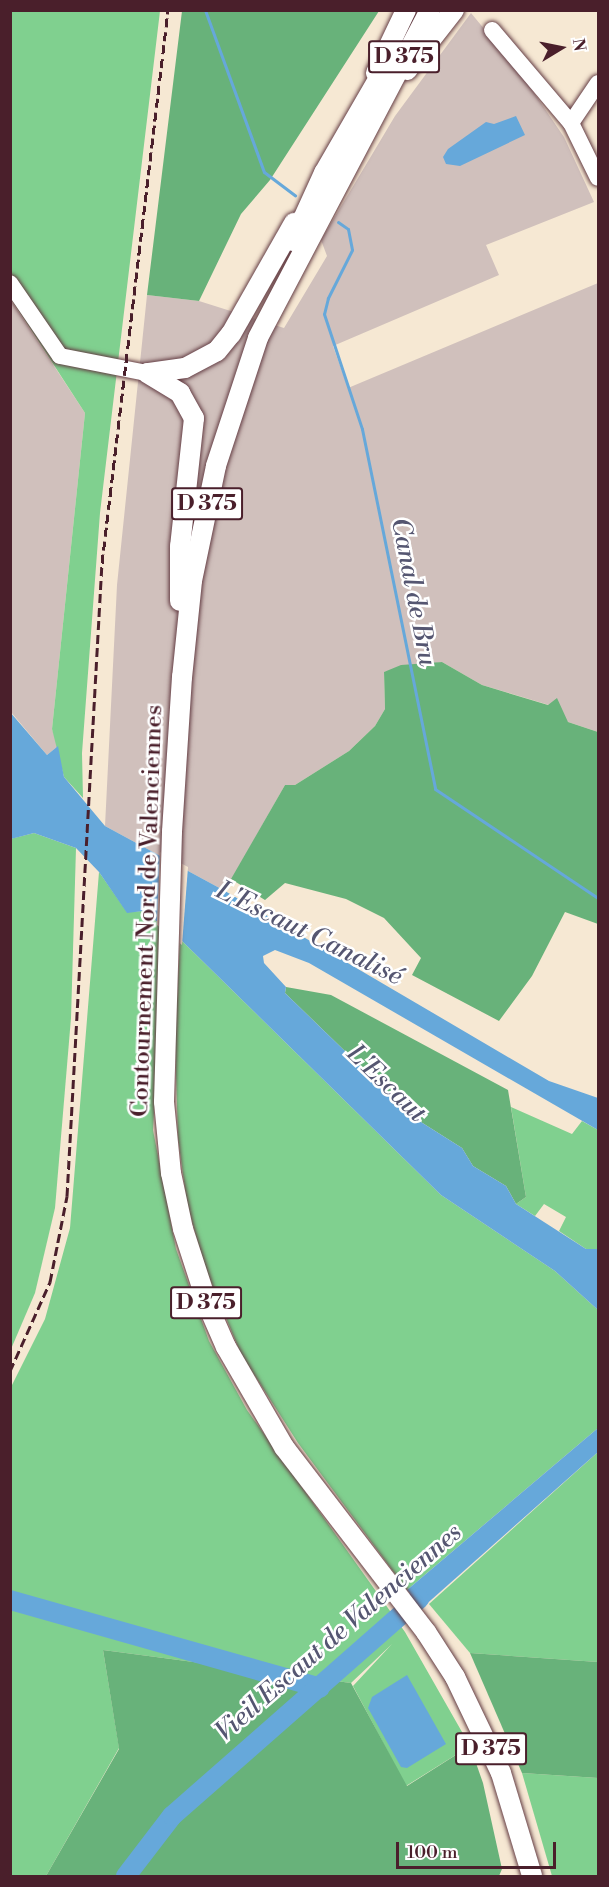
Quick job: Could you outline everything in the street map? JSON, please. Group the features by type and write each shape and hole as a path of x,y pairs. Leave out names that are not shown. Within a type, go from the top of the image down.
{"main road":[{"path":"369,107 406,10"},
{"name":"Contournement Nord de Valenciennes","path":"428,10 369,107 258,338 232,410 203,521 182,677 166,973 164,1102 170,1166 187,1245 208,1306 242,1378 277,1437 426,1632 455,1677 496,1761 532,1876"},
{"path":"147,373 185,368 206,360 222,346 324,173 369,107 454,10"},
{"path":"258,338 275,282 324,173"},
{"path":"147,373 180,393 191,407 194,424 179,558 182,677"}],"street":[{"path":"492,30 571,123 598,178"},
{"path":"571,123 598,83"},
{"path":"10,283 60,356 147,373"}],"shaded area":[{"path":"471,13 519,71 564,137 594,202 486,245 499,275 333,346 348,388 598,283 598,732 568,722 549,705 482,685 442,662 384,672 385,709 375,726 349,751 295,785 285,785 225,891 105,826 117,585 147,295 199,301 284,328 327,256 321,240 395,116"},
{"path":"10,299 85,413 52,729 58,746 47,755 11,712"}],"green space":[{"path":"11,11 160,11 100,513 82,753 83,798 64,777 52,729 85,413 11,299"},
{"path":"182,11 379,11 270,180 241,214 199,301 147,295"},
{"path":"442,662 482,685 548,705 557,698 568,722 598,732 598,924 565,912 532,976 499,1021 412,975 421,958 384,918 346,899 285,883 265,900 231,879 285,785 295,785 349,751 375,726 385,709 384,672 401,665"},
{"path":"34,833 76,848 71,1018 55,1208 35,1293 11,1349 10,839"},
{"path":"99,872 127,912 143,911 165,928 153,1130 176,1249 209,1341 247,1410 405,1632 470,1746 406,1786 353,1686 392,1644 351,1683 103,1650 119,1748 46,1876 11,1876 10,1389 45,1319 70,1228"},
{"path":"180,939 441,1195 555,1271 598,1310 598,1428 407,1590 298,1443 241,1354 204,1265 187,1203 178,1138 175,1043"},
{"path":"286,987 331,995 508,1090 526,1197 516,1204 506,1186 473,1166 462,1148 413,1117 285,993"},
{"path":"511,1107 572,1134 582,1121 598,1130 597,1249 586,1249 559,1231 566,1217 544,1204 535,1216 516,1204 526,1197"},
{"path":"598,1452 598,1662 470,1653 429,1604"},
{"path":"103,1650 351,1683 407,1786 470,1746 483,1783 502,1869 499,1876 46,1876 119,1749"},
{"path":"470,1653 598,1662 598,1778 522,1773"},
{"path":"522,1773 598,1778 598,1876 552,1876"}],"water":[{"path":"516,116 525,135 460,166 446,164 443,157 448,149 486,122 494,124"},
{"path":"10,712 47,755 58,746 64,777 105,826 225,891 549,1081 598,1098 598,1130 309,963 275,950 263,956 264,963 286,987 285,993 413,1117 462,1148 473,1166 506,1186 516,1204 586,1249 598,1249 598,1310 555,1271 441,1195 180,939 143,911 127,913 99,872 76,848 34,833 11,839"},
{"path":"598,1428 598,1452 422,1608 407,1590"},
{"path":"407,1675 446,1744 407,1768 401,1767 368,1708 372,1697"}],"pier":[{"path":"160,852 188,867 182,945 157,925"}],"waterway":[{"name":"Canal de Bru","path":"205,10 264,172 295,195"},
{"name":"Canal de Bru","path":"338,222 348,229 352,250 328,298 324,314 362,429 435,789 598,898"},
{"name":"Vieil Escaut de Valenciennes","path":"126,1876 172,1816 419,1599"},
{"path":"10,1600 320,1688"}],"railway":[{"path":"10,1371 50,1282 67,1196 102,563 168,10"}],"water label":[{"name":"L'Escaut Canalisé","path":"309,934"},
{"name":"L'Escaut","path":"386,1084"}]}
